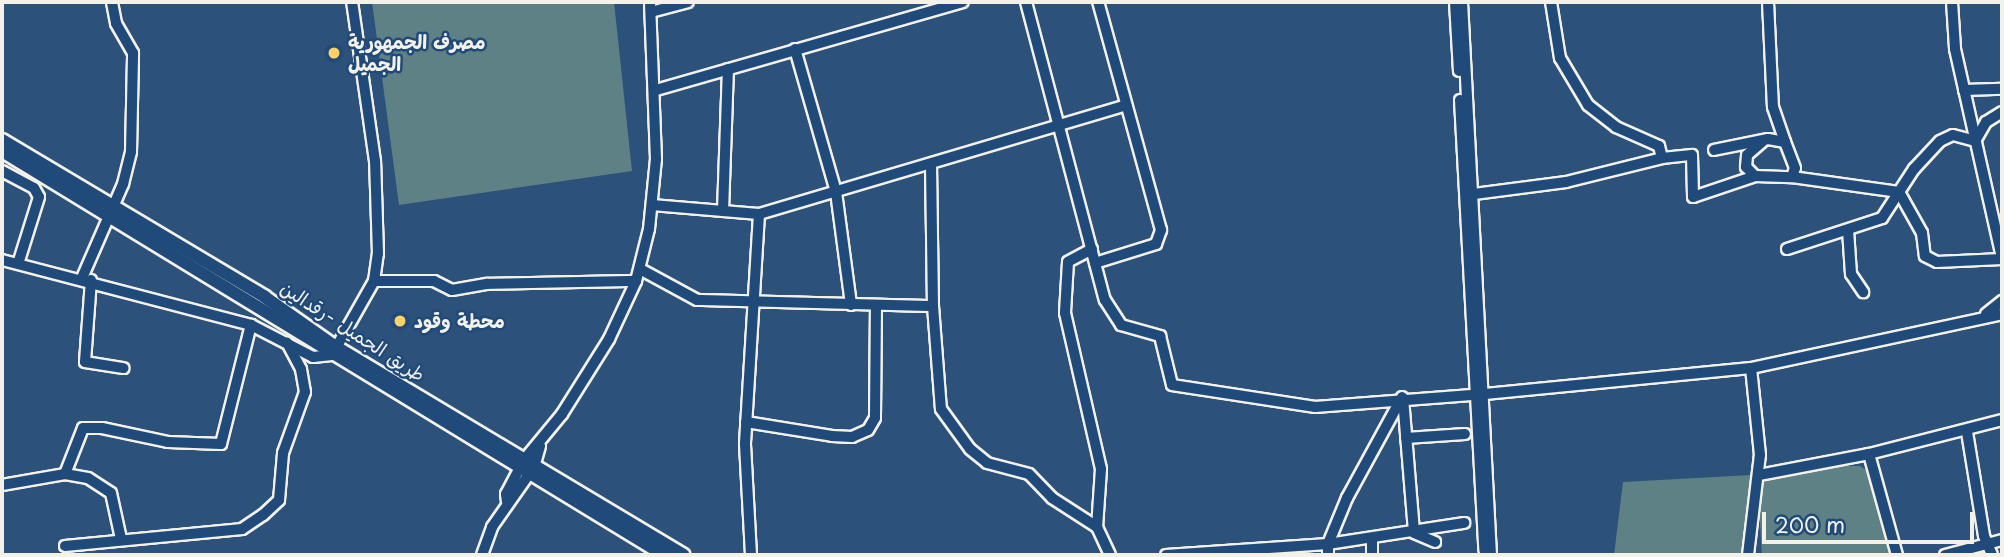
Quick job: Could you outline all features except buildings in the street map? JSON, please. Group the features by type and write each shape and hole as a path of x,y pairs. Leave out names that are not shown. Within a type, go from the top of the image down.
{"main road":[{"name":"طريق الجميل -رقدالين","path":"2,140 110,210"},
{"name":"طريق الجميل -رقدالين","path":"2,151 265,297 334,351 664,555"},
{"name":"طريق الجميل -رقدالين","path":"527,468 683,555"}],"street":[{"path":"112,2 116,23 129,41 136,83 131,152 87,279 85,362 124,368"},
{"path":"2,260 87,279 251,325 313,357 334,351 374,281 377,184 352,2"},
{"path":"482,555 507,502 506,494 527,468 609,339 636,281 653,205 656,90 650,7 684,2"},
{"path":"656,90 931,6 962,2"},
{"path":"1026,2 1095,263 1112,316 1121,325 1160,336 1172,386 1315,407 1402,397 1481,394 1751,368 1881,342 1985,314 2002,314"},
{"path":"1095,263 1156,244 1160,237 1098,2"},
{"path":"1455,2 1490,555"},
{"path":"1462,2 1474,194 1484,555"},
{"path":"1551,2 1560,58 1572,83 1588,105 1616,127 1659,146 1662,158"},
{"path":"1768,2 1773,107 1795,168 1792,177"},
{"path":"1899,192 1922,233 1925,256 1937,262 2002,258 1984,163 1975,141 1964,90 1952,2"},
{"path":"795,49 836,192 851,305"},
{"path":"723,211 728,69"},
{"path":"1964,90 2002,89"},
{"path":"653,205 759,214 1060,127 1126,105"},
{"path":"1975,141 1986,122 2002,112"},
{"path":"1787,249 1882,218 1927,153 1953,135 1969,114"},
{"path":"1953,135 1975,141"},
{"path":"1755,176 1746,167 1747,155 1768,139"},
{"path":"1714,150 1768,139 1785,142"},
{"path":"1474,194 1566,182 1662,158 1692,155 1693,197 1755,176 1792,177 1812,183 1899,192"},
{"path":"931,164 937,389 949,424 987,463 1029,474 1052,499 1097,527"},
{"path":"2,171 34,188 39,197 18,264"},
{"path":"751,555 746,422 759,214"},
{"path":"1848,230 1852,274 1863,292"},
{"path":"1092,249 1068,262 1065,313 1101,469 1097,527 1110,555"},
{"path":"640,269 697,300 755,304 933,306"},
{"path":"374,281 434,281 452,290 487,284 636,281"},
{"path":"1985,314 2002,301"},
{"path":"746,422 832,436 852,437 868,430 875,418 876,306"},
{"path":"65,474 83,428 168,442 221,444 251,325"},
{"path":"65,545 242,529 279,500 283,453 305,392 301,369 287,343"},
{"path":"1748,555 1759,475 1751,368"},
{"path":"1402,397 1414,533"},
{"path":"1328,550 1347,499 1402,397"},
{"path":"1759,475 1967,432 2002,420"},
{"path":"1967,432 1986,544 1992,555"},
{"path":"1406,438 1465,434"},
{"path":"1869,454 1897,555"},
{"path":"2,485 65,474 88,478 111,493 121,539"},
{"path":"1166,555 1328,550 1372,539 1464,523"},
{"path":"1414,533 1435,542"},
{"path":"1372,539 1372,555"},
{"path":"1945,555 2002,540"}],"green space":[{"path":"372,2 614,2 632,171 399,205"},
{"path":"1825,466 1860,466 1872,474 1895,555 1762,555 1759,507 1765,476"},
{"path":"1751,475 1742,555 1614,555 1623,482"}],"place":[{"name":"مصرف الجمهورية الجميل","path":"334,53"},
{"name":"محطة وقود","path":"400,321"}]}
